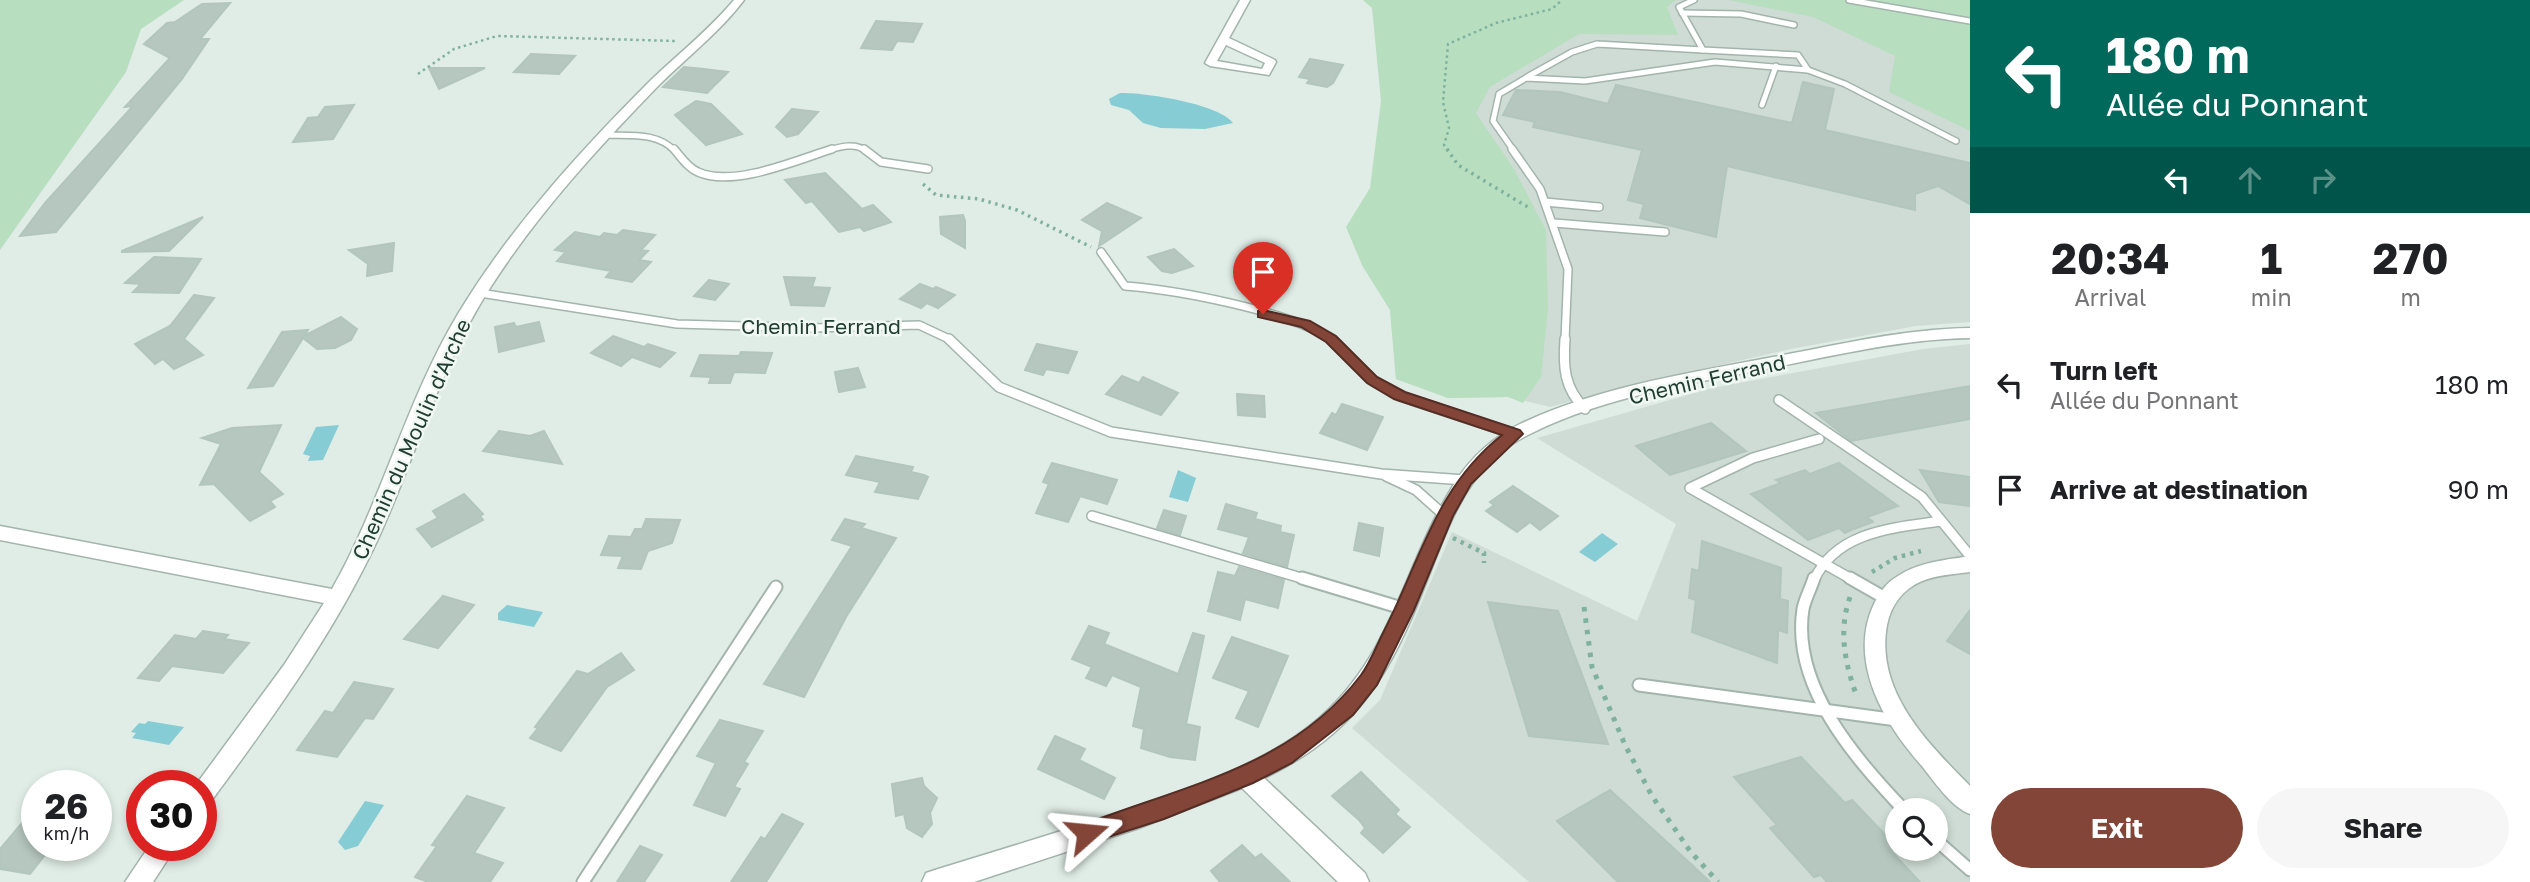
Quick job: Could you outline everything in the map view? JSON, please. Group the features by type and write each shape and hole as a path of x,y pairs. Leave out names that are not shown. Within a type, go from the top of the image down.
{"street":[{"name":"Chemin du Moulin d'Arche","path":"217,774 292,673 337,598 368,538 439,366 480,293 542,206 739,0"},
{"path":"1222,39 1271,62 1265,73 1210,63 1222,39 1245,0"},
{"name":"Chemin Ferrand","path":"935,882 1164,809 1246,776 1285,756 1346,708 1370,679 1405,610 1441,524 1465,480 1515,434 1536,424 1585,409 1758,365 1871,344 1970,333"},
{"path":"0,533 337,598"},
{"path":"1970,564 1927,570 1901,583 1885,598 1877,619 1879,676 1899,720 1970,803"},
{"path":"1246,776 1356,882"},
{"path":"138,882 153,861"}],"lane":[{"path":"1694,0 1679,7 1703,50"},
{"path":"1849,0 1970,21"},
{"path":"1682,13 1741,14 1794,25"},
{"path":"1585,409 1576,399 1563,372 1568,269 1540,189 1493,121 1499,94 1572,52 1597,44 1798,55 1808,70"},
{"path":"1526,78 1586,82 1715,62 1808,70 1845,84 1956,142"},
{"path":"1762,105 1776,66"},
{"path":"607,135 652,138 666,142 696,172 712,177 734,176 843,146 860,147 881,162 928,169"},
{"path":"1545,202 1600,208"},
{"path":"1554,223 1665,232"},
{"path":"1101,252 1125,286 1168,289 1305,324 1331,339 1372,380 1400,396 1515,434"},
{"name":"Chemin Ferrand","path":"480,293 677,324 814,328 919,325 945,335 999,387 1111,432 1381,474 1465,480"},
{"path":"1779,400 1922,497 1970,556"},
{"path":"1819,439 1775,448 1740,461 1690,488 1885,598"},
{"name":"Chemin Ferrand","path":"1381,474 1416,490 1441,524"},
{"path":"1093,516 1405,610"},
{"path":"1893,798 1847,746 1804,662 1802,623 1805,592 1823,562 1855,539 1885,530 1941,521"},
{"path":"583,882 776,587"},
{"path":"1639,685 1899,720"},
{"path":"1948,851 1970,870"}],"path":[{"path":"418,74 447,50 472,40 497,36 698,42"},
{"path":"928,169 922,183 936,195 963,194 1002,202 1101,252"},
{"path":"1441,524 1483,553 1484,564"},
{"path":"1584,607 1592,667 1620,735 1651,796 1690,851 1718,882"}],"shaded area":[{"path":"1575,0 1970,0 1970,322 1916,326 1791,349 1550,407 1508,397 1448,398 1396,379 1390,310 1362,265 1424,59"},
{"path":"1970,344 1970,882 1529,882 1352,728 1380,700 1452,532 1637,621 1676,524 1537,438 1712,388 1923,349"}],"green space":[{"path":"0,0 184,0 141,29 126,72 0,250"},
{"path":"1363,0 1676,0 1667,7 1678,35 1579,34 1490,87 1476,113 1514,169 1546,230 1548,309 1541,377 1523,403 1508,397 1448,398 1396,379 1390,310 1362,265 1346,227 1370,188 1381,101 1372,8"},
{"path":"1728,0 1970,0 1970,131 1889,92 1895,56 1813,17"}],"water":[{"path":"1120,93 1162,97 1198,105 1225,116 1233,123 1205,129 1161,128 1143,123 1129,110 1111,105 1109,99"},
{"path":"339,425 323,460 308,461 310,456 303,454 316,427"},
{"path":"1178,470 1196,478 1188,502 1169,497"},
{"path":"1602,533 1618,544 1595,562 1579,552"},
{"path":"507,605 543,612 534,627 498,620 498,613"},
{"path":"148,721 184,727 169,745 132,738 136,733 131,732 139,723 145,724"},
{"path":"365,801 384,805 358,846 345,850 338,842"}],"building":[{"path":"230,3 200,39 209,39 182,79 56,232 20,236 45,203 133,106 125,107 170,58 144,44 167,23 175,22 202,4"},
{"path":"876,21 922,24 913,42 897,41 892,50 861,48"},
{"path":"531,54 575,56 559,74 514,72"},
{"path":"1310,59 1343,65 1333,83 1327,87 1307,83 1310,79 1299,77"},
{"path":"684,67 728,72 707,93 663,87"},
{"path":"429,68 485,68 439,89"},
{"path":"1803,82 1834,89 1825,130 1970,163 1970,204 1938,186 1915,194 1915,210 1727,166 1716,237 1640,218 1644,204 1628,200 1642,150 1533,127 1535,122 1503,115 1516,90 1560,92 1608,104 1616,85 1792,123"},
{"path":"696,101 711,104 742,134 706,145 675,115"},
{"path":"354,105 333,139 293,142 308,118 318,117 325,107"},
{"path":"792,109 818,112 798,134 787,137 776,127"},
{"path":"825,173 862,209 873,205 891,222 864,231 860,227 839,232 812,201 806,203 785,180"},
{"path":"1107,203 1141,218 1099,246 1102,231 1082,220"},
{"path":"963,215 965,248 941,234 940,217"},
{"path":"203,217 169,251 122,252 122,251"},
{"path":"623,230 655,235 641,250 648,251 639,260 651,262 632,282 606,277 611,271 557,261 566,252 555,250 575,232 600,237 604,233 617,235"},
{"path":"394,243 392,271 367,276 368,264 349,250"},
{"path":"1174,249 1193,266 1172,273 1162,271 1148,257"},
{"path":"154,257 201,259 179,293 133,292 141,284 125,283"},
{"path":"784,277 815,278 812,287 830,288 824,306 791,305"},
{"path":"709,280 729,284 715,300 694,296"},
{"path":"920,284 955,295 938,308 927,303 921,308 900,299"},
{"path":"194,295 214,298 184,339 203,355 174,369 163,359 155,364 135,344 170,326"},
{"path":"341,317 357,329 351,340 335,348 317,349 303,338 273,386 248,388 282,332 308,330 304,336"},
{"path":"539,322 544,341 499,352 495,327 514,323 516,327"},
{"path":"613,336 644,347 648,344 675,353 660,367 632,357 621,366 591,353"},
{"path":"1037,344 1077,352 1068,373 1046,369 1043,375 1025,370"},
{"path":"741,352 772,353 765,373 734,372 730,383 709,383 711,377 691,376 700,355 739,356"},
{"path":"858,368 865,387 839,392 835,372"},
{"path":"1122,376 1139,383 1143,377 1178,393 1161,415 1106,394"},
{"path":"1970,386 1970,419 1851,441 1816,413"},
{"path":"1237,394 1264,396 1265,417 1238,415"},
{"path":"1342,404 1383,417 1367,450 1320,433 1332,413 1336,415"},
{"path":"1711,423 1746,451 1670,475 1636,446"},
{"path":"281,425 259,472 283,494 270,501 275,507 250,521 214,484 200,485 221,444 202,438 232,428"},
{"path":"499,431 530,436 544,431 562,464 483,451"},
{"path":"856,456 913,467 911,472 928,477 918,499 875,492 880,482 846,475"},
{"path":"1052,463 1117,480 1107,504 1080,496 1068,522 1036,513 1049,484 1043,482"},
{"path":"1839,463 1898,506 1867,517 1873,522 1845,533 1839,528 1808,540 1751,494 1781,483 1776,480 1805,470 1810,474"},
{"path":"1920,470 1970,477 1970,506 1939,502"},
{"path":"1513,486 1558,516 1540,530 1530,522 1517,532 1486,511 1494,505 1490,502"},
{"path":"464,494 483,514 480,516 483,520 432,547 417,529 438,518 433,511"},
{"path":"1226,504 1257,513 1255,519 1281,526 1280,532 1294,535 1287,567 1243,553 1249,537 1218,529"},
{"path":"1164,510 1186,516 1180,535 1157,528"},
{"path":"646,519 680,520 672,543 648,551 641,569 618,568 623,556 601,555 609,536 631,537 635,529 642,529"},
{"path":"845,519 865,524 861,528 896,538 846,617 804,697 764,684 852,546 832,540"},
{"path":"1359,523 1383,528 1379,556 1354,550"},
{"path":"1702,541 1781,568 1780,599 1788,601 1787,633 1778,630 1777,663 1692,632 1696,600 1689,598 1692,569 1699,571"},
{"path":"1239,567 1284,580 1278,608 1245,599 1240,620 1208,611 1218,572 1235,576"},
{"path":"443,596 474,605 438,648 404,639"},
{"path":"1488,602 1558,611 1608,744 1529,736"},
{"path":"1970,610 1970,654 1947,641"},
{"path":"1089,626 1109,633 1104,644 1178,674 1193,633 1204,636 1186,724 1200,727 1195,760 1170,757 1141,748 1144,729 1133,726 1141,687 1112,675 1106,686 1086,678 1092,667 1072,659"},
{"path":"203,631 228,635 224,639 249,643 223,673 172,666 159,681 138,678 175,635 196,639"},
{"path":"1232,637 1288,656 1258,727 1236,718 1249,691 1213,678"},
{"path":"621,653 634,670 607,687 561,751 530,738 538,728 535,727 577,671 588,674"},
{"path":"354,682 393,689 373,719 365,718 337,757 297,750 325,711 333,713"},
{"path":"720,720 763,731 744,762 748,764 734,787 740,789 725,816 694,805 716,763 697,756"},
{"path":"1055,736 1085,749 1079,760 1115,778 1104,799 1038,769"},
{"path":"1801,757 1845,803 1852,800 1885,834 1885,861 1900,861 1920,882 1827,882 1821,875 1814,877 1770,828 1777,825 1734,777"},
{"path":"1361,772 1399,810 1395,814 1410,827 1383,853 1361,833 1365,828 1359,820 1332,796"},
{"path":"922,778 924,786 937,798 930,813 932,824 922,837 907,828 904,814 896,816 892,784"},
{"path":"1610,790 1710,882 1618,882 1557,821"},
{"path":"467,796 504,808 474,853 503,863 490,882 428,882 415,877 437,846 432,845"},
{"path":"782,814 803,824 766,882 731,882 761,837 765,839"},
{"path":"21,824 21,861 40,861 30,874 0,869 0,849"},
{"path":"1242,845 1255,858 1261,854 1290,882 1220,882 1211,871"},
{"path":"640,846 662,855 644,882 617,882"}],"route":[{"path":"1087,833 1164,809 1246,776 1285,756 1346,708 1370,679 1405,610 1445,516 1465,480 1515,434 1400,396 1372,380 1331,339 1305,324 1263,314"}]}
